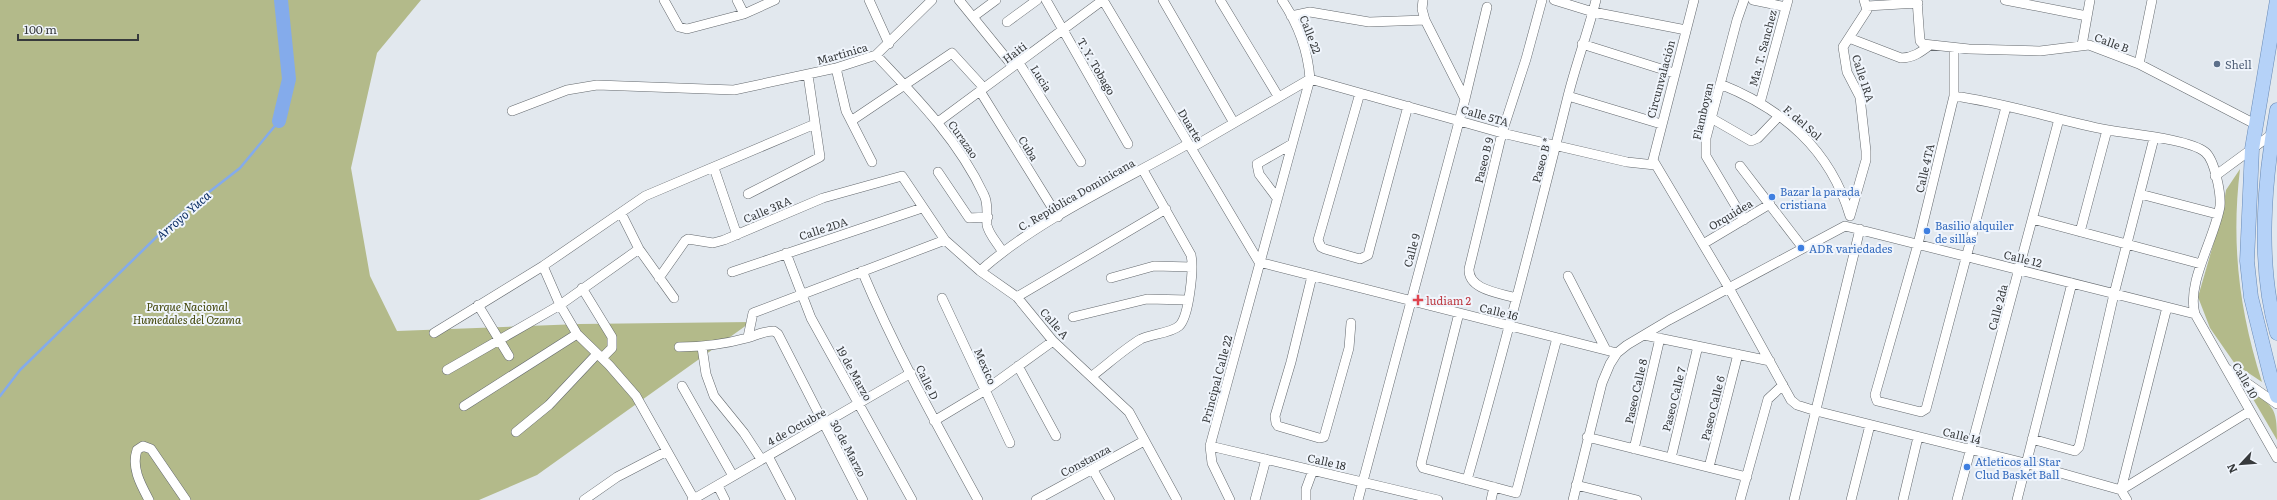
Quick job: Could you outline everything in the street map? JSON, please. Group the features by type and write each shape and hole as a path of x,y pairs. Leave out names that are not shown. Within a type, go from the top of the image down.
{"main road":[{"path":"2277,0 2252,149 2247,261 2252,297 2271,378 2277,396"},
{"path":"2277,110 2272,182 2264,249 2277,333"}],"street":[{"path":"664,0 676,22 683,29 744,14 775,0"},
{"path":"737,0 744,14"},
{"path":"869,0 889,44"},
{"name":"Martinica","path":"512,111 567,90 596,85 734,90 836,68 876,55 889,44 932,0"},
{"name":"Lucia","path":"959,0 1011,64 1019,63 1081,162"},
{"path":"973,17 996,0"},
{"path":"1007,22 1036,0"},
{"name":"T. Y. Tobago","path":"1046,0 1128,144"},
{"name":"Haiti","path":"938,122 1103,0"},
{"name":"Duarte","path":"1103,0 1259,262"},
{"path":"1162,0 1234,123"},
{"path":"1220,0 1278,96"},
{"name":"Calle 22","path":"1282,0 1291,16 1308,58 1310,79"},
{"path":"1423,0 1422,9 1425,20 1466,99"},
{"name":"Paseo B 9","path":"1516,298 1478,286 1469,275 1502,133 1526,59 1542,0"},
{"path":"1554,0 1593,12 1686,30"},
{"name":"Paseo B *","path":"1467,480 1510,326 1516,298 1557,146 1568,96 1596,0"},
{"name":"Circunvalación","path":"1655,165 1653,154 1694,0"},
{"name":"Flamboyan","path":"1744,0 1737,20 1706,138 1706,156 1744,220"},
{"path":"1753,0 1787,4"},
{"path":"2005,0 2025,1 2087,16"},
{"path":"2082,45 2090,0"},
{"path":"2139,64 2152,0"},
{"path":"1849,38 1901,58 1908,58 1918,54 1926,45 1920,41 1917,1 1865,3"},
{"name":"Calle 1RA","path":"1850,216 1866,160 1866,151 1860,97 1847,72 1843,56 1844,47 1867,10 1865,3"},
{"name":"Ma. T. Sanchez","path":"1760,103 1787,4"},
{"name":"Calle 9","path":"1358,500 1459,119 1466,99 1488,7"},
{"path":"1291,16 1310,12 1369,22 1425,20"},
{"path":"1582,44 1674,73"},
{"name":"Calle B","path":"1926,45 1954,48 2040,51 2089,45 2139,64 2255,124"},
{"name":"Calle 4TA","path":"1954,48 1954,96 1918,244 1875,395 1877,401 1921,412 1926,409 1965,256"},
{"name":"Cuba","path":"905,86 952,53 982,90 1058,218"},
{"name":"Curazao","path":"876,55 938,122 959,151 987,203 988,228 1002,251"},
{"path":"836,68 844,105 872,162"},
{"path":"748,194 820,157 808,75"},
{"name":"C. República Dominicana","path":"980,271 1002,251 1058,218 1143,170 1234,123 1278,96 1310,79"},
{"name":"Calle 5TA","path":"1310,79 1459,119 1502,133 1627,162 1655,165"},
{"name":"Principal Calle 22","path":"1230,500 1212,463 1210,446 1310,79"},
{"name":"F. del Sol","path":"1720,84 1760,103 1803,135 1816,149 1846,201 1850,216 1852,228 1816,411 1794,500"},
{"path":"851,121 905,86"},
{"path":"1360,93 1318,244 1325,249 1360,259 1368,255 1408,106"},
{"path":"1568,96 1661,124"},
{"path":"1954,96 2107,130 2191,145 2206,152 2220,190 2220,207 2201,264 2192,304 2195,314"},
{"path":"1965,256 2006,107"},
{"path":"1711,118 1751,141 1758,138 1779,116"},
{"name":"Calle 2da","path":"1957,500 2020,270 2059,119"},
{"path":"434,333 543,266 653,192 714,168 815,124"},
{"path":"2080,232 2107,130"},
{"path":"2216,176 2275,132"},
{"path":"2032,439 2075,451 2078,450 2082,440 2114,294 2154,138"},
{"path":"1277,198 1259,174 1256,164 1292,144"},
{"path":"1655,165 1729,288 1783,385 1768,399 1740,500"},
{"path":"1740,166 1803,248"},
{"path":"714,168 737,235"},
{"path":"1092,376 1139,340 1178,327 1183,320 1188,300 1192,267 1189,248 1143,170"},
{"path":"938,172 969,218 988,217"},
{"name":"Calle 3RA","path":"660,278 685,241 688,239 713,243 737,235 823,198 900,175"},
{"name":"Calle A","path":"900,175 946,240 980,271 1018,297 1053,340 1129,412 1177,500"},
{"path":"2140,194 2217,214"},
{"name":"Orquidea","path":"1703,244 1770,204"},
{"name":"Calle 2DA","path":"732,272 922,208"},
{"path":"1018,297 1166,209"},
{"path":"621,213 639,249 674,298"},
{"path":"2033,219 2201,264"},
{"path":"1573,500 1587,437 1602,383 1610,364 1617,353 1644,335 1803,248 1852,228"},
{"name":"Calle 12","path":"1852,228 2195,314"},
{"path":"679,347 702,347 748,337 753,313 802,293 946,240"},
{"path":"447,370 560,305 639,249"},
{"name":"19 de Marzo","path":"786,253 811,318 912,500"},
{"name":"Calle 16","path":"1259,262 1617,353"},
{"path":"543,266 560,305 577,334 636,396 693,500"},
{"path":"1112,278 1154,266 1192,267"},
{"name":"Calle D","path":"862,271 876,305 934,421 978,500"},
{"path":"1312,276 1291,362 1275,416 1278,426 1319,438 1324,437 1349,348 1352,324"},
{"path":"1568,276 1606,350"},
{"path":"2017,500 2025,463 2072,283"},
{"path":"516,432 549,405 599,356 612,348 612,338 582,288"},
{"name":"Mexico","path":"942,298 1010,443"},
{"path":"1073,317 1147,298 1188,300"},
{"path":"478,306 510,356"},
{"path":"2127,500 2121,490 2167,307"},
{"path":"1459,313 1421,464 1423,468 1494,487 1518,492 1557,338"},
{"name":"Calle 10","path":"2195,314 2277,458"},
{"name":"30 de Marzo","path":"748,337 766,331 774,331 863,500"},
{"path":"464,406 577,334"},
{"path":"1644,335 1770,361"},
{"name":"Paseo Calle 8","path":"1634,449 1660,338"},
{"path":"934,421 984,390 1053,340"},
{"name":"Paseo Calle 7","path":"1671,458 1698,346"},
{"path":"702,347 706,374 714,396 765,458 791,500"},
{"name":"Paseo Calle 6","path":"1709,468 1738,354"},
{"path":"1018,366 1056,436"},
{"path":"2225,368 2277,404"},
{"name":"4 de Octubre","path":"693,500 911,373"},
{"name":"Calle 14","path":"1783,385 1797,405 1816,411 2025,463 2121,490"},
{"path":"682,386 733,476"},
{"path":"2121,490 2250,411"},
{"path":"1851,500 1870,425"},
{"path":"1587,437 1746,477"},
{"path":"1903,500 1918,437"},
{"name":"Constanza","path":"1041,499 1144,441"},
{"path":"149,500 139,481 135,462 137,450 143,446 151,449 186,500"},
{"name":"Calle 18","path":"1210,446 1363,481 1406,496 1438,500"},
{"path":"584,500 617,477 667,451"},
{"path":"1255,500 1266,459"},
{"path":"1093,470 1110,500"},
{"path":"1306,500 1306,489 1312,470"},
{"path":"1576,484 1636,500"},
{"path":"718,486 725,500"},
{"path":"1491,500 1494,487"}],"green space":[{"name":"Parque Nacional Humedales del Ozama","path":"0,0 421,0 377,53 351,168 370,276 397,331 580,324 751,322 537,475 479,500 0,500"},
{"path":"2240,169 2236,224 2239,277 2248,329 2262,382 2235,364 2210,328 2198,297 2222,214 2226,190"},
{"path":"2246,387 2268,403 2272,408 2276,420 2277,440"}],"waterway":[{"name":"Arroyo Yuca","path":"279,121 289,79 281,0"},
{"name":"Arroyo Yuca","path":"0,396 20,370 177,217 240,168 279,121"}],"place":[{"name":"Shell","path":"2217,64"},
{"name":"Bazar la parada cristiana","path":"1772,197"},
{"name":"Basilio alquiler de sillas","path":"1927,231"},
{"name":"ADR variedades","path":"1801,248"},
{"name":"ludiam 2","path":"1418,300"},
{"name":"Atleticos all Star Clud Basket Ball","path":"1967,467"}]}
